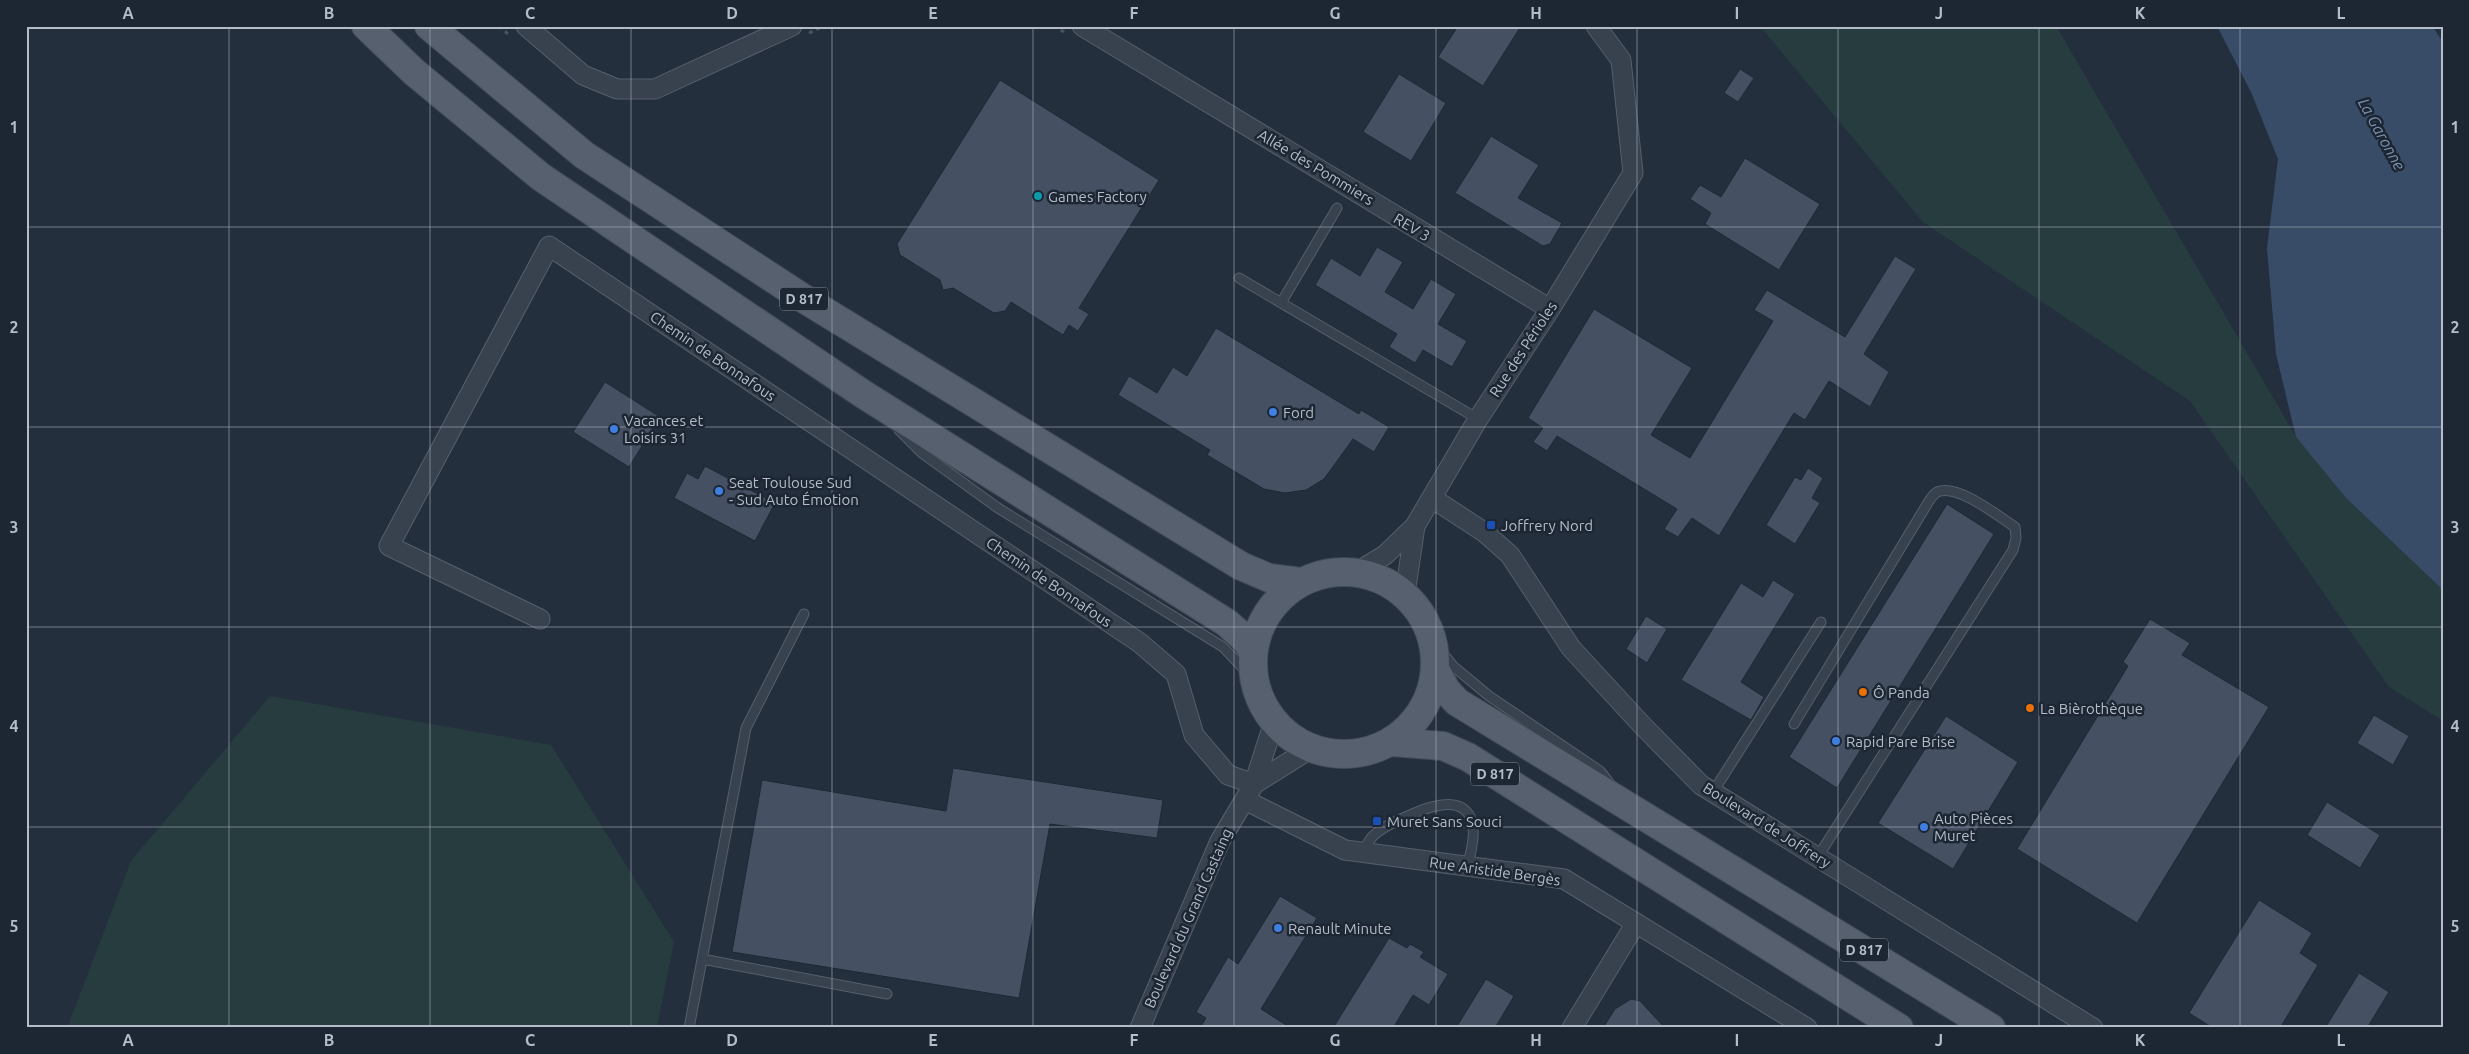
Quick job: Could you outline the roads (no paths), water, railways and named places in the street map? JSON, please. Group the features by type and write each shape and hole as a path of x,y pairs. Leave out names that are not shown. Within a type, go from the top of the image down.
{"main road":[{"path":"366,26 414,72 541,177 863,394 1227,623 1246,640 1253,652"},
{"name":"D 817","path":"429,26 584,154 806,300 1241,566 1268,578 1301,582"},
{"path":"1357,572 1374,576 1404,594 1422,615 1433,642 1436,671 1429,699 1414,723 1392,742 1366,753 1338,755 1310,749 1290,738 1274,722 1263,705 1256,686 1253,652 1259,631 1269,612 1283,595 1301,582 1319,575 1357,572"},
{"name":"D 817","path":"1436,671 1446,690 1458,702 1991,1028"},
{"name":"D 817","path":"1392,742 1443,746 1468,757 1899,1028"}],"street":[{"path":"526,26 583,75 618,89 627,89 655,88 792,26"},
{"name":"Rue des Périoles","path":"1357,572 1385,555 1415,526 1478,419 1550,309 1633,173 1621,60 1596,26"},
{"name":"Allée des Pommiers","path":"1076,31 1550,309"},
{"name":"Chemin de Bonnafous","path":"540,619 389,546 549,246 1140,643 1176,674 1194,735 1228,775 1249,792"},
{"name":"Boulevard de Joffrery","path":"1432,498 1484,532 1510,555 1571,648 1641,724 1701,785 2093,1028"},
{"name":"Rue des Périoles","path":"1404,594 1415,526"},
{"name":"Boulevard du Grand Castaing","path":"1140,1028 1220,841 1249,792 1274,722"},
{"name":"Boulevard du Grand Castaing","path":"1249,792 1310,749"},
{"name":"Rue Aristide Bergès","path":"1249,792 1346,850 1564,879 1807,1028"},
{"path":"1572,1028 1636,923"}],"lane":[{"path":"1281,303 1337,208"},
{"path":"1239,278 1478,419"},
{"path":"863,394 922,454 998,508 1223,647 1243,668 1256,686"},
{"path":"1794,724 1929,501 1937,492 1951,491 1966,496 2015,527 2016,538 2013,550 1817,858"},
{"path":"689,1028 746,728 804,614"},
{"path":"1713,792 1821,622"},
{"path":"1433,642 1453,666 1489,696 1600,771 1628,806"},
{"path":"1362,852 1372,837 1386,826 1422,810 1449,804 1466,809 1473,821 1475,842 1467,866"},
{"path":"702,959 887,994"}],"water":[{"name":"La Garonne","path":"2217,26 2432,26 2443,42 2443,590 2346,498 2296,437 2276,354 2267,248 2278,159 2251,92"}],"place":[{"name":"Games Factory","path":"1038,196"},
{"name":"Ford","path":"1273,412"},
{"name":"Vacances et Loisirs 31","path":"614,429"},
{"name":"Seat Toulouse Sud - Sud Auto Émotion","path":"719,491"},
{"name":"Joffrery Nord","path":"1491,525"},
{"name":"Ô Panda","path":"1863,692"},
{"name":"La Bièrothèque","path":"2030,708"},
{"name":"Rapid Pare Brise","path":"1836,741"},
{"name":"Muret Sans Souci","path":"1377,821"},
{"name":"Auto Pièces Muret","path":"1924,827"},
{"name":"Renault Minute","path":"1278,928"}]}
